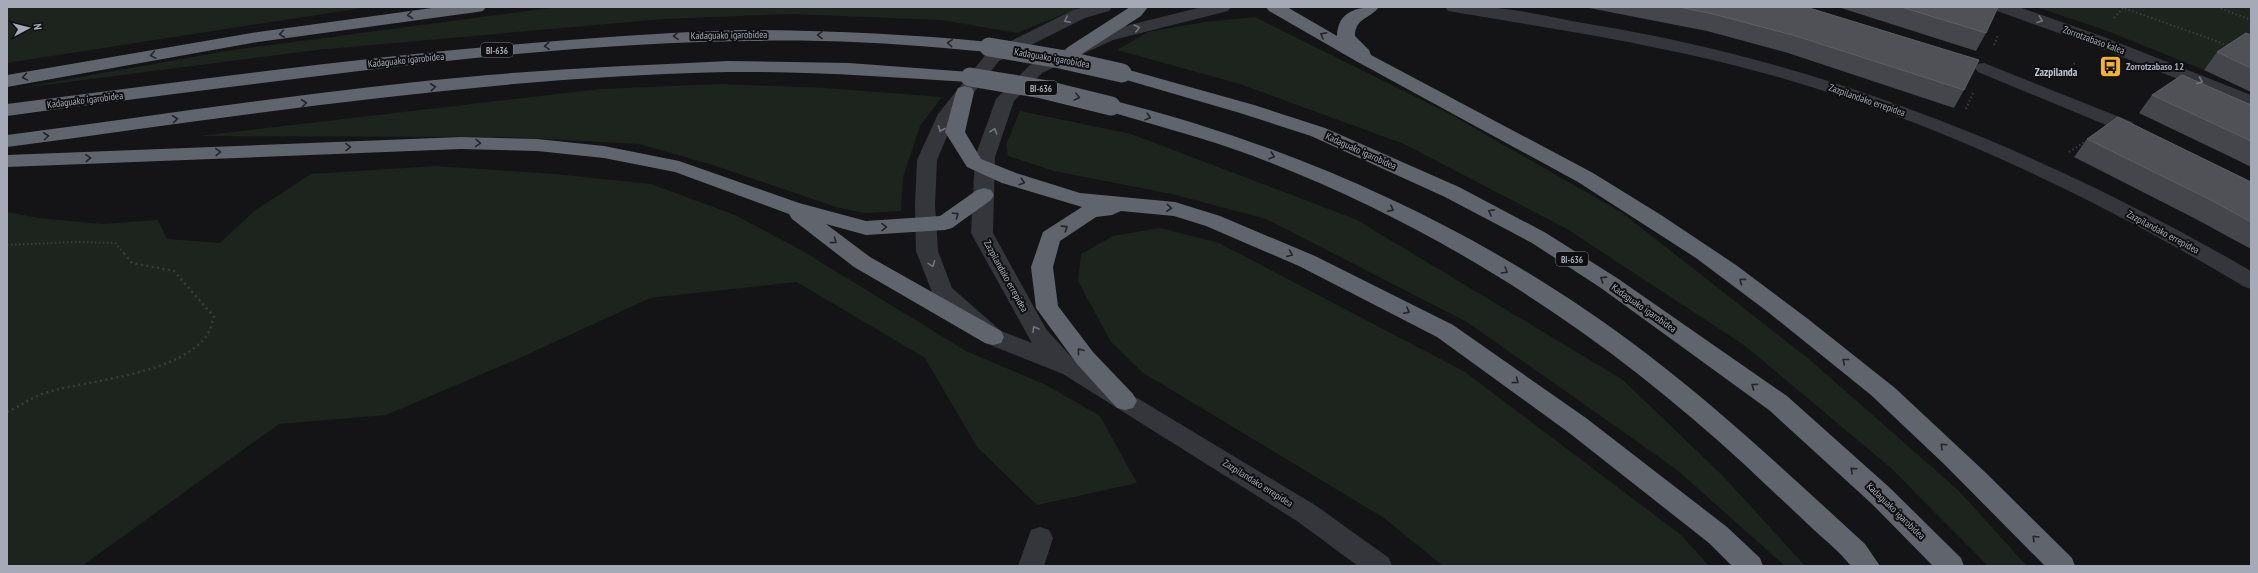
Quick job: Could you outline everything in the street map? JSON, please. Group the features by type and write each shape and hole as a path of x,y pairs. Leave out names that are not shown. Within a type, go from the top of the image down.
{"highway":[{"path":"7,81 258,37 477,7"},
{"path":"1074,51 1135,12 1139,7"},
{"path":"1275,7 1369,60 1522,142 1629,204 1740,279 1885,393 1977,478 2062,566"},
{"path":"1369,60 1346,37 1346,28 1348,22 1366,8 1370,7"},
{"name":"Kadaguako igarobidea","path":"7,110 380,63 524,48 674,36 777,34 865,36 989,47 1060,58 1122,73 1247,109 1318,132 1452,192 1539,238 1609,283 1778,403 1881,496 1951,566"},
{"name":"BI-636","path":"7,141 414,89 594,72 708,66 811,67 909,71 967,85 1042,89 1111,106 1278,158 1350,190 1456,242 1546,296 1637,359 1740,446 1856,552 1867,566"},
{"path":"967,85 955,132 974,163 1009,178 1079,200 1174,208 1214,221 1307,261 1445,331 1577,425 1718,535 1750,566"},
{"path":"7,161 461,143 537,145 604,152 679,167 792,208 866,228 925,226 945,223 984,195"},
{"path":"1125,401 1085,358 1047,308 1042,268 1050,237 1091,211 1130,205"},
{"path":"792,208 862,262 993,337"}],"street":[{"name":"Zazpilandako errepidea","path":"1103,7 1079,14 993,57 967,85 947,114 927,160 925,226 927,251 942,292 993,337 1071,368 1306,513 1379,566"},
{"name":"Zazpilandako errepidea","path":"1071,368 1038,335 982,233 985,157 1005,99 1036,69 1107,36 1222,7"},
{"name":"Zazpilandako errepidea","path":"1454,7 1527,13 1642,38 1744,62 1873,101 1946,129 2044,172 2173,235 2251,281"},
{"name":"Zorrotzabaso kalea","path":"2003,7 2098,41 2251,102"},
{"path":"1984,68 2125,126"},
{"path":"1031,566 1040,538"}],"path":[{"path":"2121,7 2231,47 2237,43"},
{"path":"2217,7 2251,20"},
{"path":"2068,70 2078,59"},
{"path":"7,245 74,242 115,243 132,263 174,272 214,317 209,333 199,344 173,360 114,379 46,393 7,412"}],"shaded area":[{"path":"7,7 368,7 7,63"},
{"path":"557,7 1081,7 1017,33 941,20 790,14 663,19 316,50 14,89 226,51"},
{"path":"2036,7 2251,7 2251,58 2204,70 2105,30"},
{"path":"1255,17 1448,113 1621,212 1810,360 1958,490 2027,566 1988,566 1891,468 1744,345 1567,229 1404,144 1240,84 1117,50 1148,32 1205,22"},
{"path":"720,84 826,88 942,97 920,126 903,177 901,211 864,213 836,207 713,165 639,144 508,137 199,136 600,89"},
{"path":"1020,111 1131,134 1355,219 1623,380 1723,476 1805,566 1785,566 1676,469 1467,322 1266,219 1172,194 1054,171 1008,156 1006,145"},
{"path":"435,166 555,174 651,184 735,215 801,250 966,351 1046,385 1100,416 1137,483 1037,505 977,447 925,358 797,282 650,298 522,357 386,415 279,424 82,566 7,566 7,212 39,218 102,224 158,220 167,239 220,243 254,211 311,174"},
{"path":"1160,228 1219,243 1465,372 1681,535 1709,566 1443,566 1384,518 1142,372 1111,342 1078,281 1081,254 1113,236"}],"building":[{"path":"1679,7 1806,7 1979,60 1964,90 1796,36 1713,14"},
{"path":"1901,7 1998,7 1986,33"},
{"path":"2246,33 2251,35 2251,68 2217,52"},
{"path":"2182,75 2251,105 2251,141 2152,95"},
{"path":"2118,117 2251,182 2251,222 2209,199 2087,139"}],"place":[{"name":"Zorrotzabaso 12","path":"2110,66"}],"district":[{"name":"Zazpilanda","path":"2056,72"}]}
